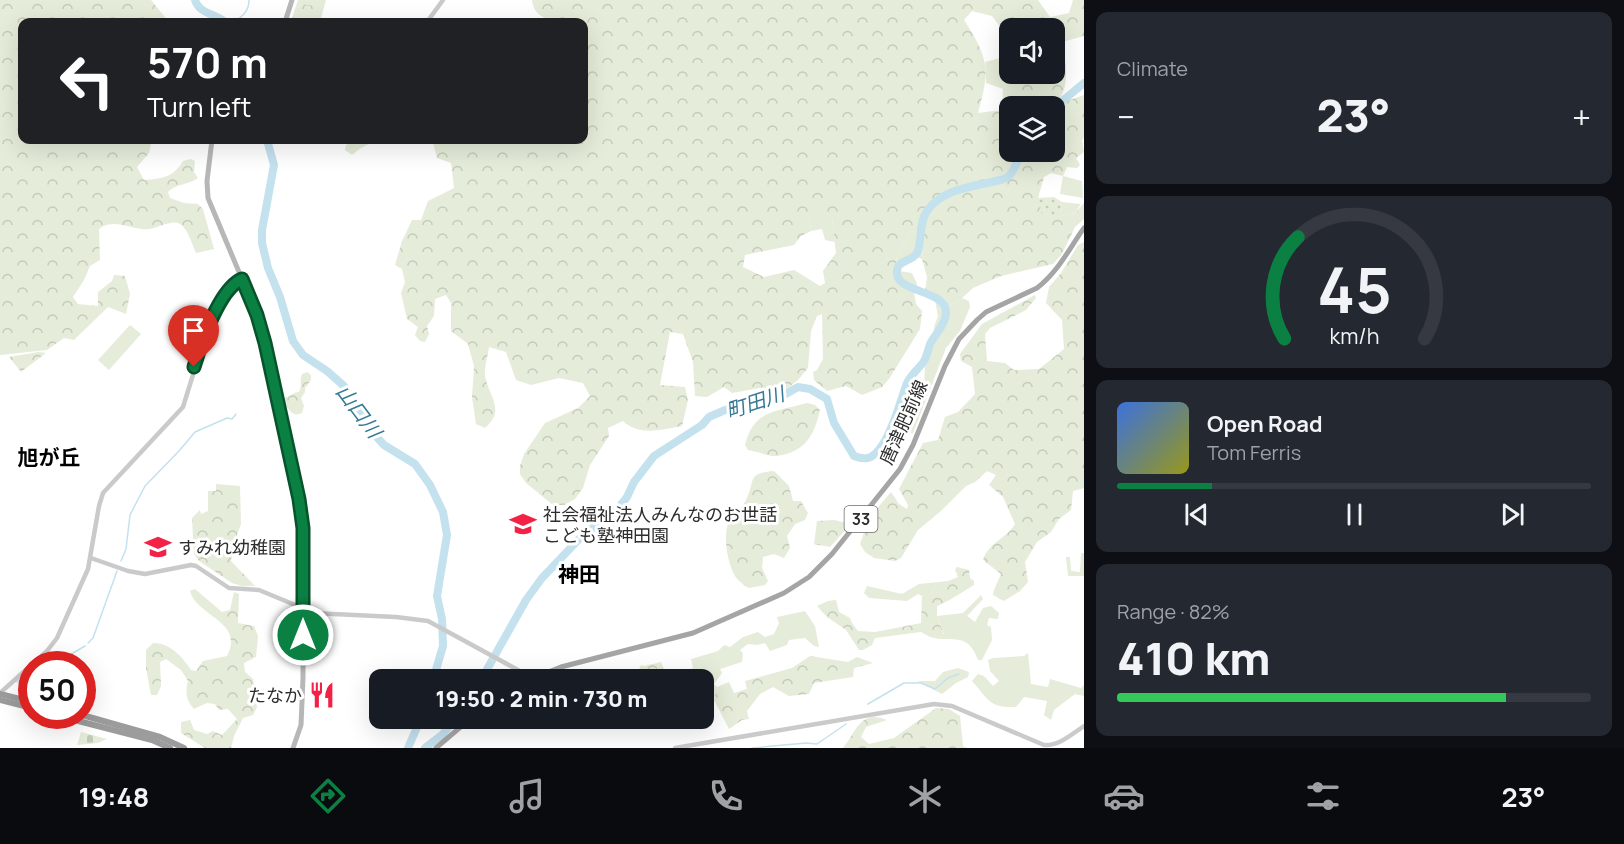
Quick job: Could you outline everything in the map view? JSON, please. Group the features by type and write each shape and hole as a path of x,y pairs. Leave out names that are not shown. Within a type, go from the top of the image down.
{"highway":[{"path":"0,693 18,698"},
{"path":"0,700 18,704"},
{"path":"96,719 160,737 184,748"},
{"path":"96,726 152,740 170,748"}],"main road":[{"path":"286,18 292,0"},
{"path":"212,144 207,181 208,198 257,315 299,499 303,528 301,724 293,748"},
{"name":"唐津肥前線","path":"556,669 693,633 784,593 809,577 832,554 900,469 913,445 945,366 959,339 986,312 1044,283 1057,270 1084,228"},
{"path":"436,748 458,729"}],"street":[{"path":"431,18 443,0"},
{"path":"0,693 47,651 57,638 88,569 103,493 183,407 205,336 222,301 232,286 242,279"},
{"path":"91,558 128,571 145,574 196,566 229,588 266,592 300,607 303,611 312,613 419,618 437,625 516,669"},
{"path":"675,748 934,704 952,706 1044,745 1053,745 1084,726"}],"green space":[{"path":"0,0 151,0 166,18 18,18 18,144 151,144 149,153 137,167 144,180 167,176 176,171 183,161 191,159 195,161 194,172 198,178 168,192 170,198 184,203 198,204 203,209 214,249 196,253 185,229 177,223 149,229 117,224 105,226 99,229 100,260 90,266 73,297 78,304 98,306 98,292 112,281 114,275 125,276 130,294 126,314 108,307 74,340 64,338 47,350 0,355"},
{"path":"298,0 326,0 321,18 317,18 317,13 302,4 295,9"},
{"path":"532,0 1038,0 1050,17 1069,13 1073,0 1084,0 1084,36 1065,41 1065,18 999,18 999,26 992,16 972,11 964,20 983,55 985,65 984,86 978,113 999,110 999,162 1065,162 1065,102 1084,95 1084,137 1082,141 1084,152 1076,158 1080,165 1077,168 1067,167 1063,176 1051,173 1044,177 1038,198 1061,216 1075,213 1084,203 1084,219 1075,227 1062,254 1053,264 1001,276 973,288 948,306 925,291 927,277 922,259 924,234 911,231 897,256 894,278 914,292 916,304 922,311 920,329 882,387 862,395 846,386 827,391 814,380 813,372 817,370 823,359 822,314 817,316 811,331 808,368 798,380 775,395 760,388 732,393 724,387 707,397 695,396 693,362 683,334 670,332 660,385 685,387 688,400 682,426 643,430 629,426 623,421 608,428 609,436 590,465 583,488 575,499 564,505 553,505 526,483 520,474 520,466 524,454 545,423 578,408 590,396 583,383 559,378 531,385 516,380 506,352 489,347 485,376 494,403 494,415 485,428 476,424 472,397 474,366 468,344 451,331 451,303 446,295 435,299 434,316 427,326 429,334 425,342 420,341 415,335 418,327 407,319 401,293 405,282 402,269 395,265 402,241 412,220 421,220 428,201 454,188 451,163 437,158 433,144 588,144 588,18 545,18 538,14","holes":["809,218 832,218 836,253 823,271 825,283 820,286 794,270 764,277 743,267 745,255 794,245 801,236 811,231"]},
{"path":"302,4 314,6 317,18 292,18 295,9"},
{"path":"999,58 999,84 1009,84 1003,89 986,83 985,62"},
{"path":"1065,58 1066,79 1065,87 1061,96 1003,96 1003,89 1009,84 1065,84"},
{"path":"371,144 352,155 345,150 346,145"},
{"path":"1063,176 1082,181 1083,198 1060,194"},
{"path":"1054,197 1062,202 1061,216 1043,218 1038,198"},
{"path":"1062,202 1081,204 1075,213 1061,216"},
{"path":"809,218 832,218 835,242 825,240 822,229 811,231"},
{"path":"911,231 924,234 922,259 911,255 900,260 899,271 912,273 917,284 914,292 894,278 897,256"},
{"path":"1084,242 1084,488 1073,491 1071,510 1059,519 1051,532 1037,542 1025,562 1028,582 1020,591 1004,601 993,595 1001,574 983,560 989,549 1015,524 1003,497 989,485 996,475 987,471 975,482 966,486 918,530 901,558 895,561 874,558 865,552 860,544 864,533 862,526 891,492 899,504 907,509 908,505 899,489 923,443 938,440 945,417 958,412 975,394 972,367 961,361 960,354 982,324 1035,295 1036,298 1026,310 990,328 985,334 987,361 1005,363 1014,370 1039,369 1064,349 1062,320 1046,303 1049,287 1061,273 1078,245"},
{"path":"934,295 948,306 962,298 969,301 970,307 960,331 946,348 913,433 908,434 906,427 924,391 925,364 933,347 934,327 938,316"},
{"path":"130,325 141,334 109,370 98,360"},
{"path":"46,353 21,372 9,357"},
{"path":"307,372 311,375 311,380 301,398 304,406 302,413 294,414 285,407 284,398 299,392 302,374"},
{"path":"807,403 815,405 820,410 815,428 801,447 777,456 748,450 745,445 749,433 760,418 776,411"},
{"path":"774,471 789,486 793,501 801,501 808,513 805,520 795,524 787,536 790,548 784,558 774,554 763,557 762,568 768,581 765,585 749,588 738,580 732,571 727,549 727,528 746,500 755,476"},
{"path":"216,484 240,486 241,524 234,543 231,561 255,586 232,583 199,561 194,554 192,518 200,510 201,514 208,511 208,491 216,491"},
{"path":"834,520 847,523 848,527 830,547 814,544 817,521"},
{"path":"1081,553 1084,553 1084,576 1068,576 1066,557 1070,557 1071,571 1080,572"},
{"path":"957,567 969,570 974,585 937,606 937,616 944,635 939,639 921,632 875,638 872,645 859,650 846,630 827,617 817,606 836,600 839,612 850,618 858,631 875,632 921,623 922,596 931,594 938,582 958,577 955,570"},
{"path":"938,582 931,594 922,596 918,594 907,601 869,598 864,593 867,586 902,594 919,584"},
{"path":"195,589 222,612 230,610 234,592 239,594 238,623 254,626 258,636 256,657 244,663 245,672 253,679 257,707 253,715 243,718 231,748 205,748 181,733 181,722 190,720 194,730 207,734 213,731 222,735 237,719 228,709 219,710 215,704 207,703 194,709 187,696 188,681 181,670 166,659 160,662 161,686 157,695 151,695 146,668 146,650 153,643 170,648 180,655 191,670 196,671 203,661 227,656 231,644 230,635 218,620 194,600 190,591"},
{"path":"981,595 983,599 967,616 975,622 983,608 991,606 999,613 998,619 989,618 987,625 991,627 992,640 982,660 978,660 971,647 963,641 939,639 944,634 937,616 963,613"},
{"path":"805,611 815,626 819,647 814,646 805,638 789,640 787,645 770,651 765,643 748,644 740,650 743,653 742,662 720,669 722,673 714,684 714,669 690,669 693,668 691,659 718,651 724,645 730,647 743,637 758,632 765,637 774,634 779,623 777,617"},
{"path":"1028,653 1031,684 1048,687 1050,679 1081,688 1084,685 1084,696 1075,694 1054,710 1051,720 1044,715 1047,701 1024,697 1016,707 1000,706 990,702 972,681 978,674 984,676 993,686 999,681 990,671 988,660 1024,656"},
{"path":"810,656 848,662 857,657 873,663 854,668 853,677 814,683 809,694 789,696 773,687 760,694 747,711 749,719 742,720 729,729 714,700 717,687 729,682 734,693 747,689 745,681 792,668"},
{"path":"661,662 664,669 657,669"},
{"path":"661,662 657,669 639,669 641,665"},
{"path":"958,668 969,672 968,677 942,694 917,681 935,681 943,672"},
{"path":"714,684 717,687 714,700"},
{"path":"936,708 949,709 960,716 963,746 967,748 843,748 860,724 871,717 887,720 866,727 861,737 869,744 894,738"},
{"path":"81,732 107,739 98,743 77,745"}],"waterway":[{"name":"山口川","path":"195,0 200,8 219,18"},
{"path":"240,18 245,13 249,0"},
{"name":"町田川","path":"1065,99 1084,83"},
{"name":"山口川","path":"268,144 274,165 262,230 262,243 268,268 280,297 293,341 303,355 344,386 374,434 384,445 415,464 430,485 443,512 447,535 437,596 442,619 443,646 436,669"},
{"name":"町田川","path":"487,669 526,600 542,578 581,537 619,507 654,456 702,425 709,417 751,402 777,399 798,387 810,389 827,399 834,423 854,456 868,458 875,454 887,436 907,383 924,361 946,312 941,301 902,283 898,278 898,267 916,255 923,220 933,204 956,190 1007,177 1017,162"},
{"path":"121,561 126,549 130,515 145,486 195,432 227,418 232,419 236,414"},
{"path":"88,643 93,638 117,571"},
{"path":"76,651 85,646"},
{"path":"868,704 904,683 921,683 935,689 948,678 959,674"},
{"path":"752,748 817,744 846,724"},
{"name":"山口川","path":"408,748 416,729"},
{"name":"町田川","path":"425,748 447,729"}],"place":[{"name":"社会福祉法人みんなのお世話 こども塾神田園","path":"523,524"},
{"name":"すみれ幼稚園","path":"158,547"},
{"name":"たなか","path":"322,695"}],"district":[{"name":"旭が丘","path":"49,457"},
{"name":"神田","path":"579,574"}],"route":[{"path":"194,367 199,350 222,301 232,286 242,279 257,315 265,343 299,499 303,528 303,635"}]}
